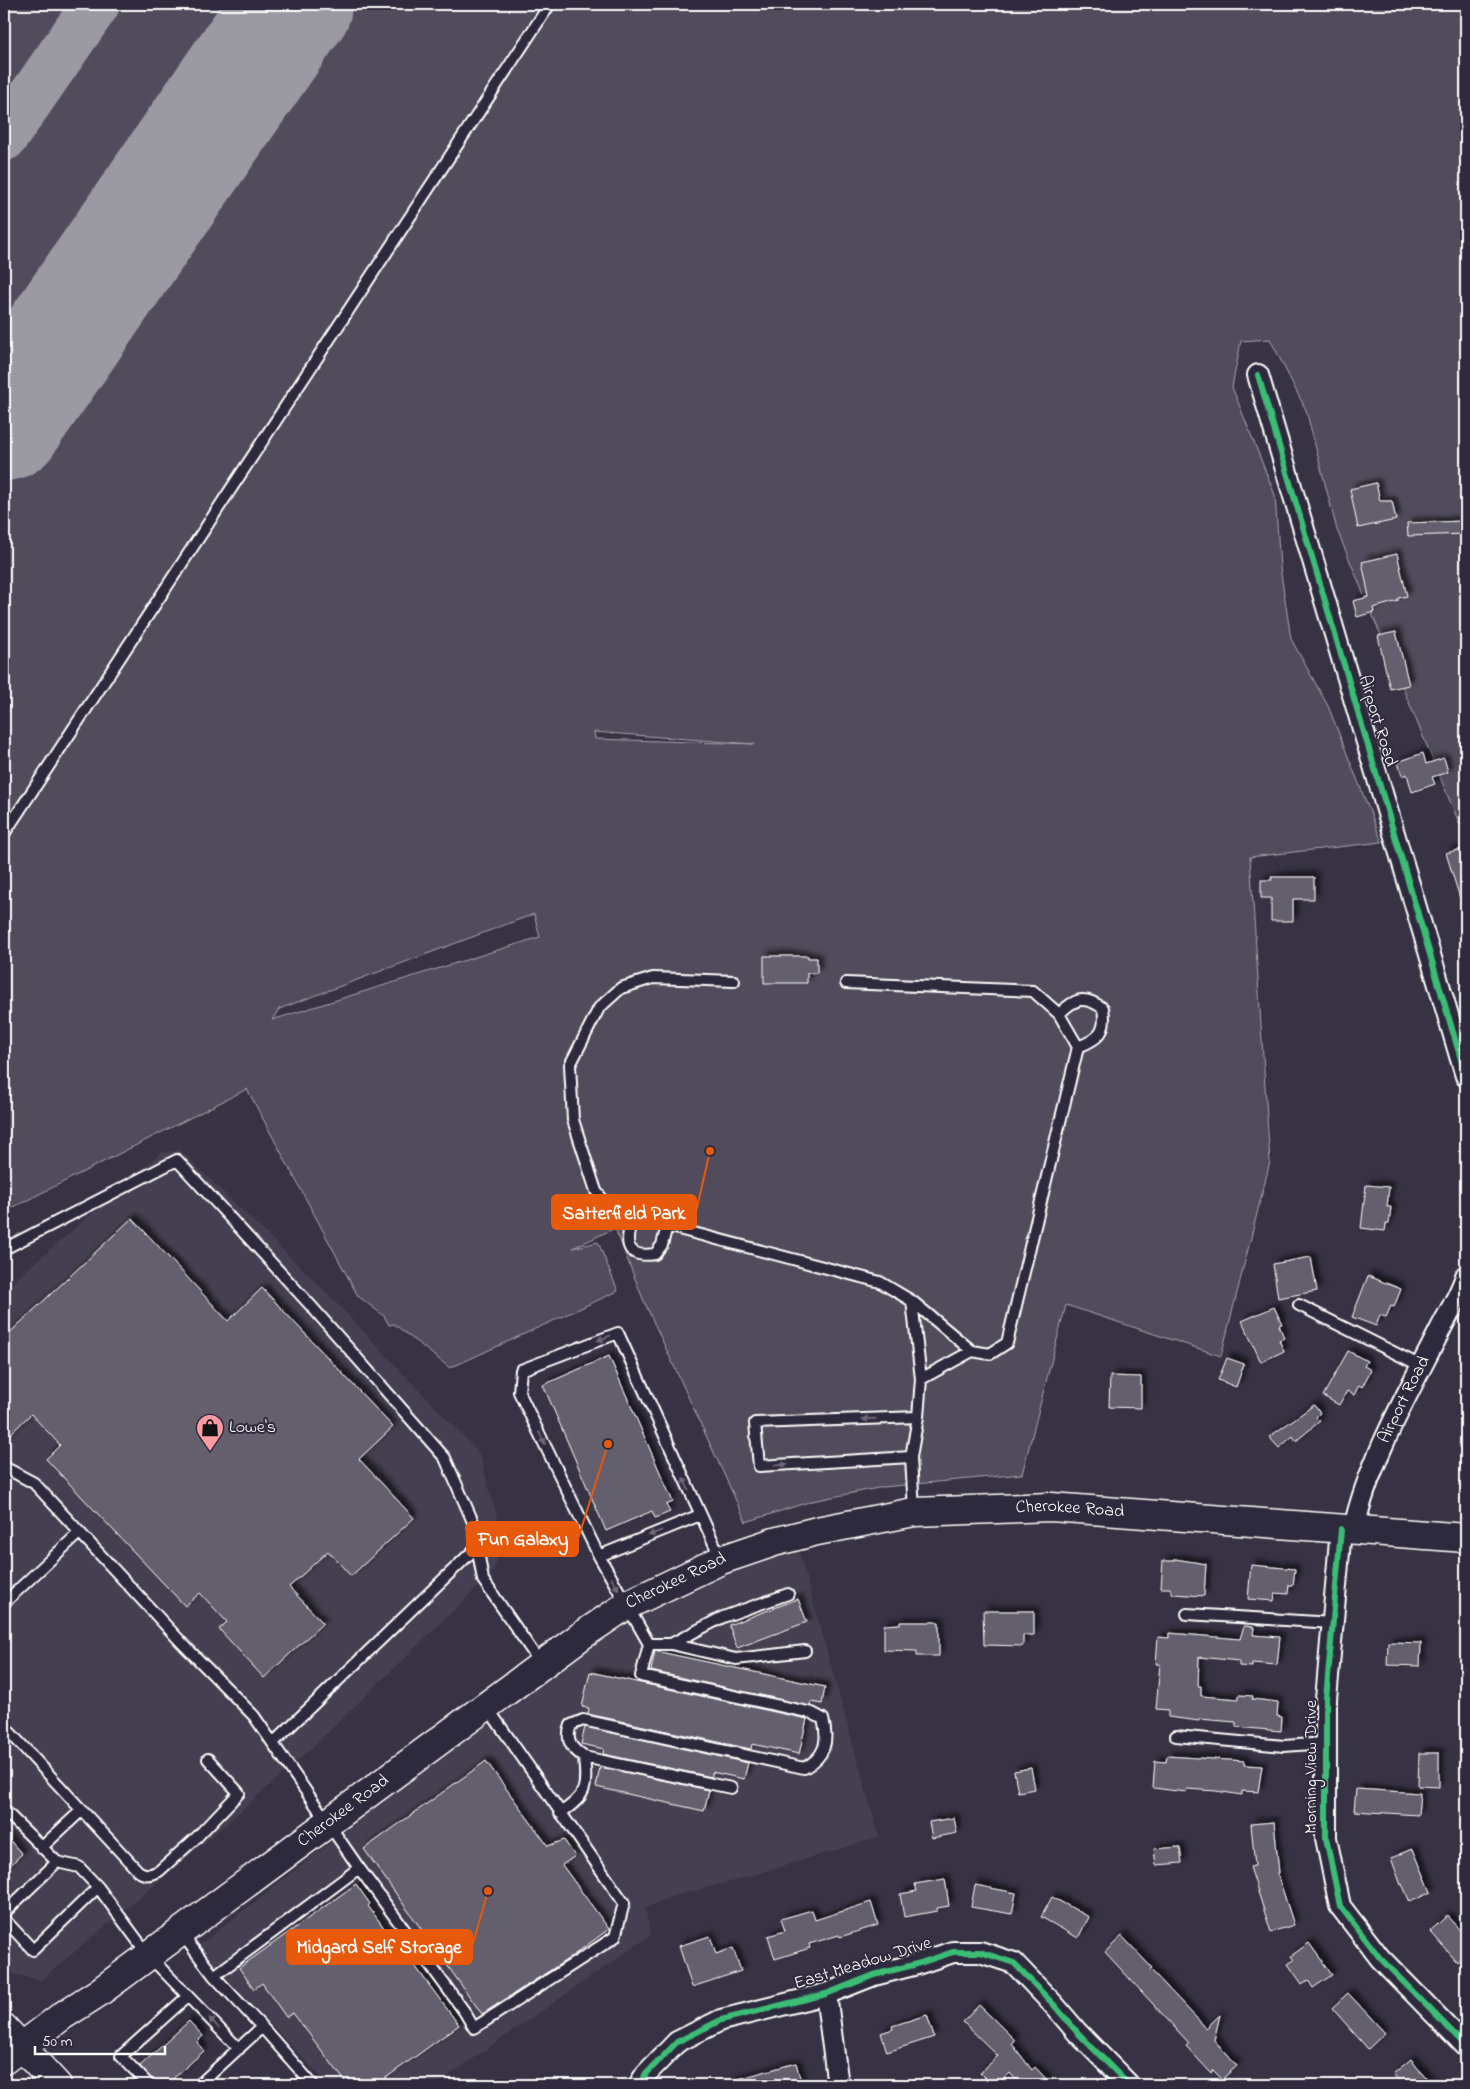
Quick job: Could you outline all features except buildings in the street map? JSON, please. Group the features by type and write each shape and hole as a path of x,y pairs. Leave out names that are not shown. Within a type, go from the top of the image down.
{"main road":[{"name":"Cherokee Road","path":"10,2045 149,1956 486,1706 627,1605 721,1560 774,1542 817,1531 914,1512 1052,1506 1466,1538"},
{"path":"10,2045 58,2085"}],"street":[{"name":"Airport Road","path":"1258,375 1466,1076"},
{"name":"Airport Road","path":"1348,1529 1422,1366 1466,1276"},
{"name":"Morning View Drive","path":"1348,1529 1333,1623 1326,1699 1326,1838 1340,1906 1380,1958 1466,2046"},
{"name":"East Meadow Drive","path":"639,2085 646,2074 677,2042 721,2020 826,1994 874,1974 917,1964 953,1952 980,1952 1014,1963 1129,2085"},
{"path":"826,1994 838,2085"}],"lane":[{"path":"4,834 550,4"},
{"path":"734,981 653,978 621,988 599,1008 570,1065 573,1120 596,1191 607,1205 633,1217 880,1282 912,1301 972,1351 990,1354 1007,1343 1078,1047 1059,1014 1033,991 846,983"},
{"path":"1059,1014 1078,999 1091,1000 1103,1008 1106,1021 1102,1032 1092,1042 1078,1047"},
{"path":"4,1249 177,1160 445,1458 472,1522 483,1580 542,1665"},
{"path":"633,1217 627,1235 628,1245 634,1252 645,1255 655,1254 662,1245 667,1226"},
{"path":"912,1301 921,1379 918,1417 910,1457 914,1512"},
{"path":"1299,1304 1422,1366"},
{"path":"721,1560 618,1333 521,1370 519,1392 599,1556 648,1644 641,1676 812,1712 823,1719 827,1732 823,1752 817,1761 804,1768 583,1720 571,1725 567,1736 571,1748 584,1757 731,1788"},
{"path":"921,1379 972,1351"},
{"path":"910,1457 758,1466 756,1423 918,1417"},
{"path":"4,1468 34,1483 182,1643 254,1716 359,1868 464,2011 474,2028 615,1937 624,1903 486,1706"},
{"path":"599,1556 700,1515"},
{"path":"4,1603 79,1533"},
{"path":"273,1743 477,1547"},
{"path":"671,1644 723,1617 788,1594"},
{"path":"1187,1614 1333,1623"},
{"path":"648,1644 671,1644 736,1659 804,1651"},
{"path":"4,1726 138,1871 144,1875 159,1872 196,1838 239,1793 208,1759"},
{"path":"1176,1736 1284,1746 1326,1743"},
{"path":"560,1813 582,1795 586,1779 584,1757"},
{"path":"4,1810 57,1862 79,1867 98,1887 149,1956 239,2050"},
{"path":"41,1848 82,1810"},
{"path":"4,1913 57,1862"},
{"path":"214,1976 359,1868"},
{"path":"4,1919 33,1950 98,1887"},
{"path":"181,1932 214,1976 313,2085"},
{"path":"149,2085 121,2056 188,1996"},
{"path":"199,2085 262,2027"}],"shaded area":[{"path":"4,4 79,4 4,112"},
{"path":"117,4 246,4 4,353 4,166"},
{"path":"339,4 1466,4 1466,831 1460,825 1337,530 1306,410 1270,339 1241,341 1232,387 1275,495 1280,567 1291,639 1328,706 1382,842 1250,857 1270,1162 1221,1356 1066,1305 1022,1474 883,1487 812,1501 746,1522 643,1299 615,1228 573,1248 598,1242 618,1291 450,1368 394,1324 389,1325 384,1316 358,1296 247,1089 4,1212 4,486","holes":["594,732 753,744 595,739","534,914 540,937 272,1020 279,1009"]},
{"path":"180,1150 322,1288 479,1453 504,1542 493,1572 316,1744 217,1832 41,1980 13,1974 4,1962 4,1290 161,1153"},
{"path":"797,1545 879,1837 730,1882 669,1897 645,1909 651,1935 435,2085 329,2085 197,1947 392,1794 616,1626 669,1594"}],"taxiway":[{"path":"4,137 96,4"}],"runway":[{"path":"4,422 293,4"}],"cycle path":[{"path":"1258,375 1466,1076"},
{"path":"1341,1529 1326,1699 1326,1838 1340,1906 1380,1958 1466,2046"},
{"path":"639,2085 646,2074 677,2042 721,2020 826,1994 874,1975 953,1952 980,1952 1014,1963 1129,2085"}],"place":[{"name":"Satterfield Park","path":"710,1151"},
{"name":"Fun Galaxy","path":"608,1444"},
{"name":"Lowe's","path":"210,1452"},
{"name":"Midgard Self Storage","path":"488,1891"}]}
